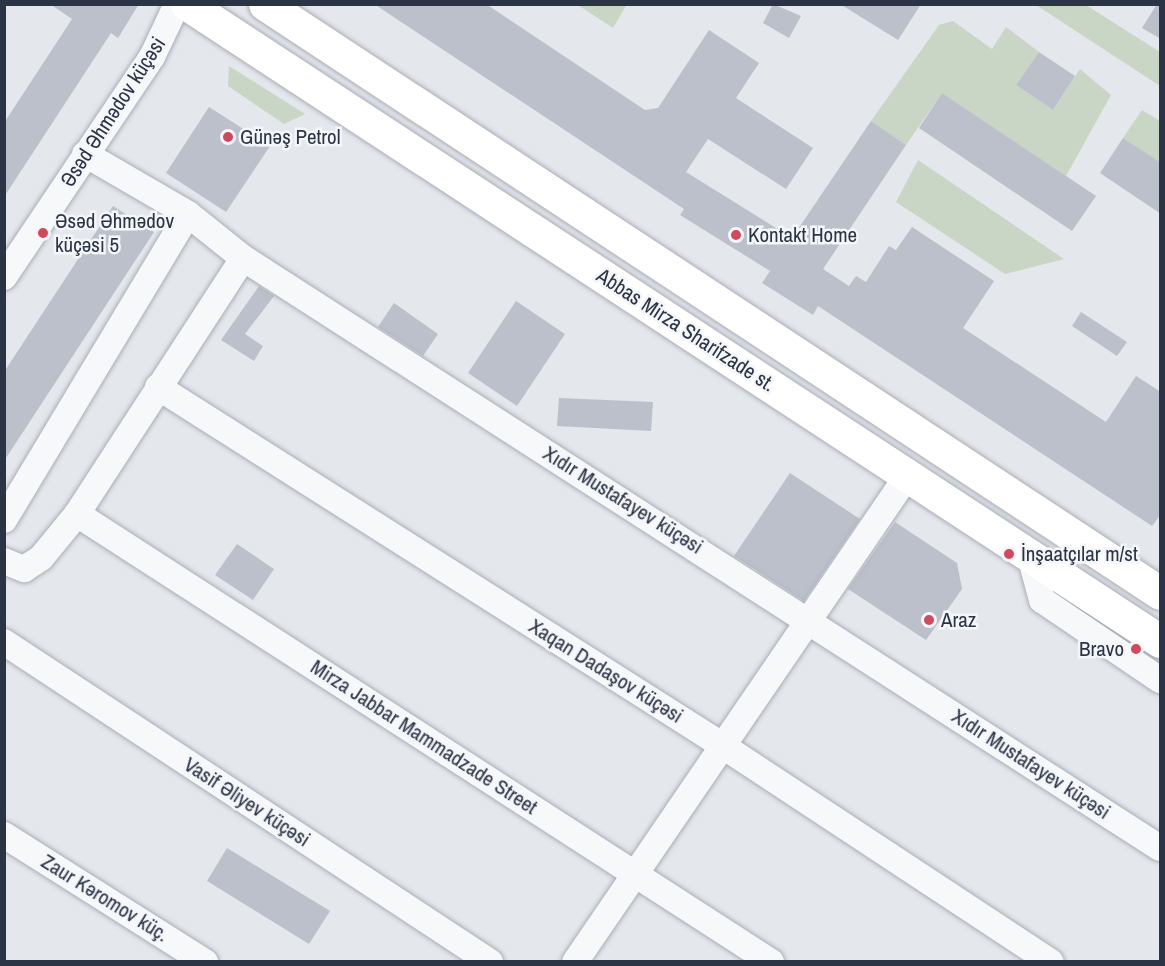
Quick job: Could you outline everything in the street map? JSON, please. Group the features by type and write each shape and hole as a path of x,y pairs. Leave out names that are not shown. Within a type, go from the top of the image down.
{"main road":[{"name":"Abbas Mirza Sharifzade st.","path":"265,4 1161,593"},
{"name":"Abbas Mirza Sharifzade st.","path":"198,12 1161,641"},
{"path":"608,279 630,246"}],"street":[{"name":"Əsəd Əhmədov küçəsi","path":"4,277 152,57 177,4"},
{"name":"Xıdır Mustafayev küçəsi","path":"85,154 188,214 243,258 810,619 1161,848"},
{"path":"4,520 188,214"},
{"path":"4,561 24,569 41,558 77,514 243,258"},
{"name":"Xaqan Dadaşov küçəsi","path":"158,387 720,744 1050,962"},
{"path":"575,962 637,874 720,744 810,619 908,476"},
{"name":"Mirza Jabbar Mammadzade Street","path":"77,514 771,962"},
{"path":"1030,556 1042,600 1161,680"},
{"name":"Vasif Əliyev küçəsi","path":"4,642 490,962"},
{"name":"Zaur Kəromov küç.","path":"4,835 205,962"}],"green space":[{"path":"578,4 627,4 613,28 578,5"},
{"path":"1036,5 1086,5 1160,52 1160,86"},
{"path":"953,21 992,49 1006,27 1039,52 1016,85 1053,110 1080,69 1111,95 1066,176 942,93 906,145 871,121 939,25"},
{"path":"229,66 305,114 284,124 228,86"},
{"path":"1142,110 1160,121 1160,163 1123,138"},
{"path":"918,160 1064,259 1005,274 896,202"}],"building":[{"path":"50,4 139,4 118,38 111,33 4,197 4,123 72,19"},
{"path":"374,4 486,4 645,110 658,108 709,30 759,63 736,98 813,148 786,189 708,139 686,172 792,238 871,121 906,145 823,269 849,286 856,276 866,282 889,246 896,250 912,227 994,281 963,328 1106,422 1136,376 1161,392 1161,514 1152,526 818,306 813,315 762,283 770,271 680,215 684,209"},
{"path":"773,4 801,16 789,38 763,23"},
{"path":"840,4 921,4 898,40"},
{"path":"1157,4 1161,4 1161,39 1142,28"},
{"path":"1039,52 1075,76 1053,110 1016,85"},
{"path":"942,93 1096,196 1072,231 919,128"},
{"path":"209,107 270,146 226,212 166,173"},
{"path":"1123,138 1161,163 1161,214 1100,173"},
{"path":"113,206 154,232 4,461 4,372"},
{"path":"259,286 274,296 245,334 263,346 254,361 221,340"},
{"path":"516,301 565,334 517,406 468,373"},
{"path":"394,303 438,334 423,356 378,327"},
{"path":"1081,312 1127,342 1117,356 1072,326"},
{"path":"559,398 653,402 651,431 557,426"},
{"path":"790,473 860,519 804,601 734,556"},
{"path":"895,522 957,563 962,589 926,640 848,589"},
{"path":"237,544 274,569 253,600 215,575"},
{"path":"227,848 330,911 309,944 207,881"}],"place":[{"name":"Günəş Petrol","path":"228,137"},
{"name":"Əsəd Əhmədov küçəsi 5","path":"43,233"},
{"name":"Kontakt Home","path":"736,235"},
{"name":"İnşaatçılar m/st","path":"1009,554"},
{"name":"Araz","path":"929,620"},
{"name":"Bravo","path":"1136,649"}]}
